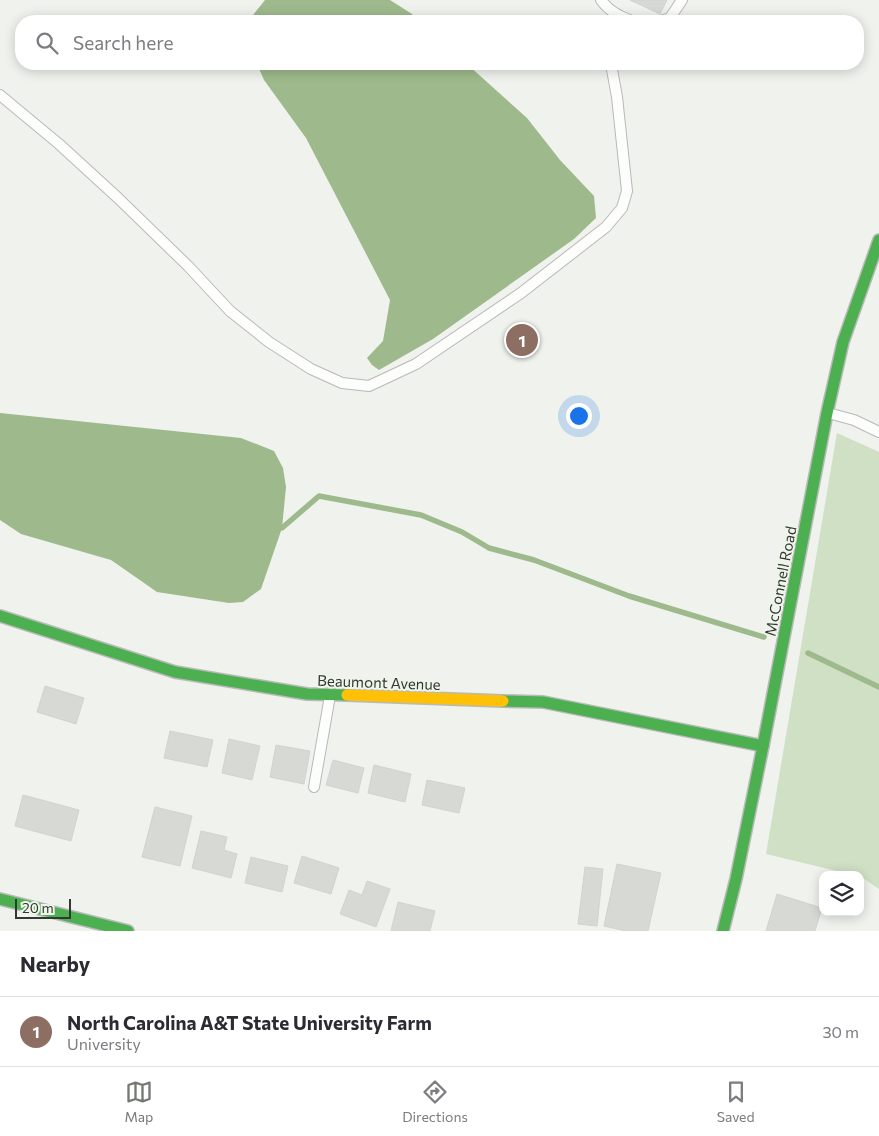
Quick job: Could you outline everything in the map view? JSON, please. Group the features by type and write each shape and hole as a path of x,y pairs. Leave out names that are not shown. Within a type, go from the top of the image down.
{"street":[{"name":"McConnell Road","path":"723,931 736,879 827,413 843,342 879,240"},
{"name":"Beaumont Avenue","path":"0,616 175,672 307,694 543,702 763,746"},
{"path":"0,899 128,931"}],"lane":[{"path":"601,0 614,15"},
{"path":"672,15 682,0"},
{"path":"0,95 59,144 118,198 188,266 230,312 269,342 311,369 342,383 369,386 416,364 521,293 606,227 622,208 627,191 617,97 612,70"},
{"path":"827,413 854,420 879,432"},
{"path":"314,787 331,695"}],"shaded area":[{"path":"265,0 390,0 413,15 253,15"},
{"path":"260,70 474,70 527,118 560,160 594,196 596,218 574,239 433,339 379,370 367,358 383,341 390,300 306,138 264,80"},
{"path":"0,413 241,438 274,451 283,468 286,487 282,528 261,589 243,602 229,603 157,592 111,560 21,534 0,520"},
{"path":"837,433 879,452 879,889 864,879 864,871 837,871 766,854"}],"building":[{"path":"630,0 667,0 660,14"},
{"path":"45,686 84,698 76,724 37,712"},
{"path":"170,731 213,740 207,767 164,758"},
{"path":"229,739 260,746 252,780 222,773"},
{"path":"276,745 310,751 304,784 270,777"},
{"path":"333,760 364,768 358,793 326,785"},
{"path":"374,765 411,774 405,802 368,793"},
{"path":"427,780 465,788 459,813 422,805"},
{"path":"23,795 79,810 71,841 15,826"},
{"path":"155,807 192,816 180,866 142,857"},
{"path":"201,831 227,837 224,850 237,854 231,878 192,868"},
{"path":"302,856 339,868 331,894 294,883"},
{"path":"251,857 288,866 282,892 245,883"},
{"path":"617,864 661,873 648,931 626,931 604,926"},
{"path":"585,867 603,869 597,926 578,924"},
{"path":"367,881 390,889 376,927 340,914 349,890 362,895"},
{"path":"777,894 819,907 820,916 815,931 766,931"},
{"path":"398,902 435,911 430,931 391,931"}],"waterway":[{"path":"276,526 282,528 319,496 421,515 462,532 489,548 534,560 629,596 764,637"},
{"path":"808,653 879,687"}],"traffic: fast":[{"path":"723,931 736,879 827,413 843,342 879,240"},
{"path":"0,616 175,672 307,694 347,695"},
{"path":"503,701 543,702 763,746"},
{"path":"0,899 128,931"}],"traffic: slow":[{"path":"347,695 503,701"}],"place":[{"name":"North Carolina A&T State University Farm","path":"522,340"}]}
